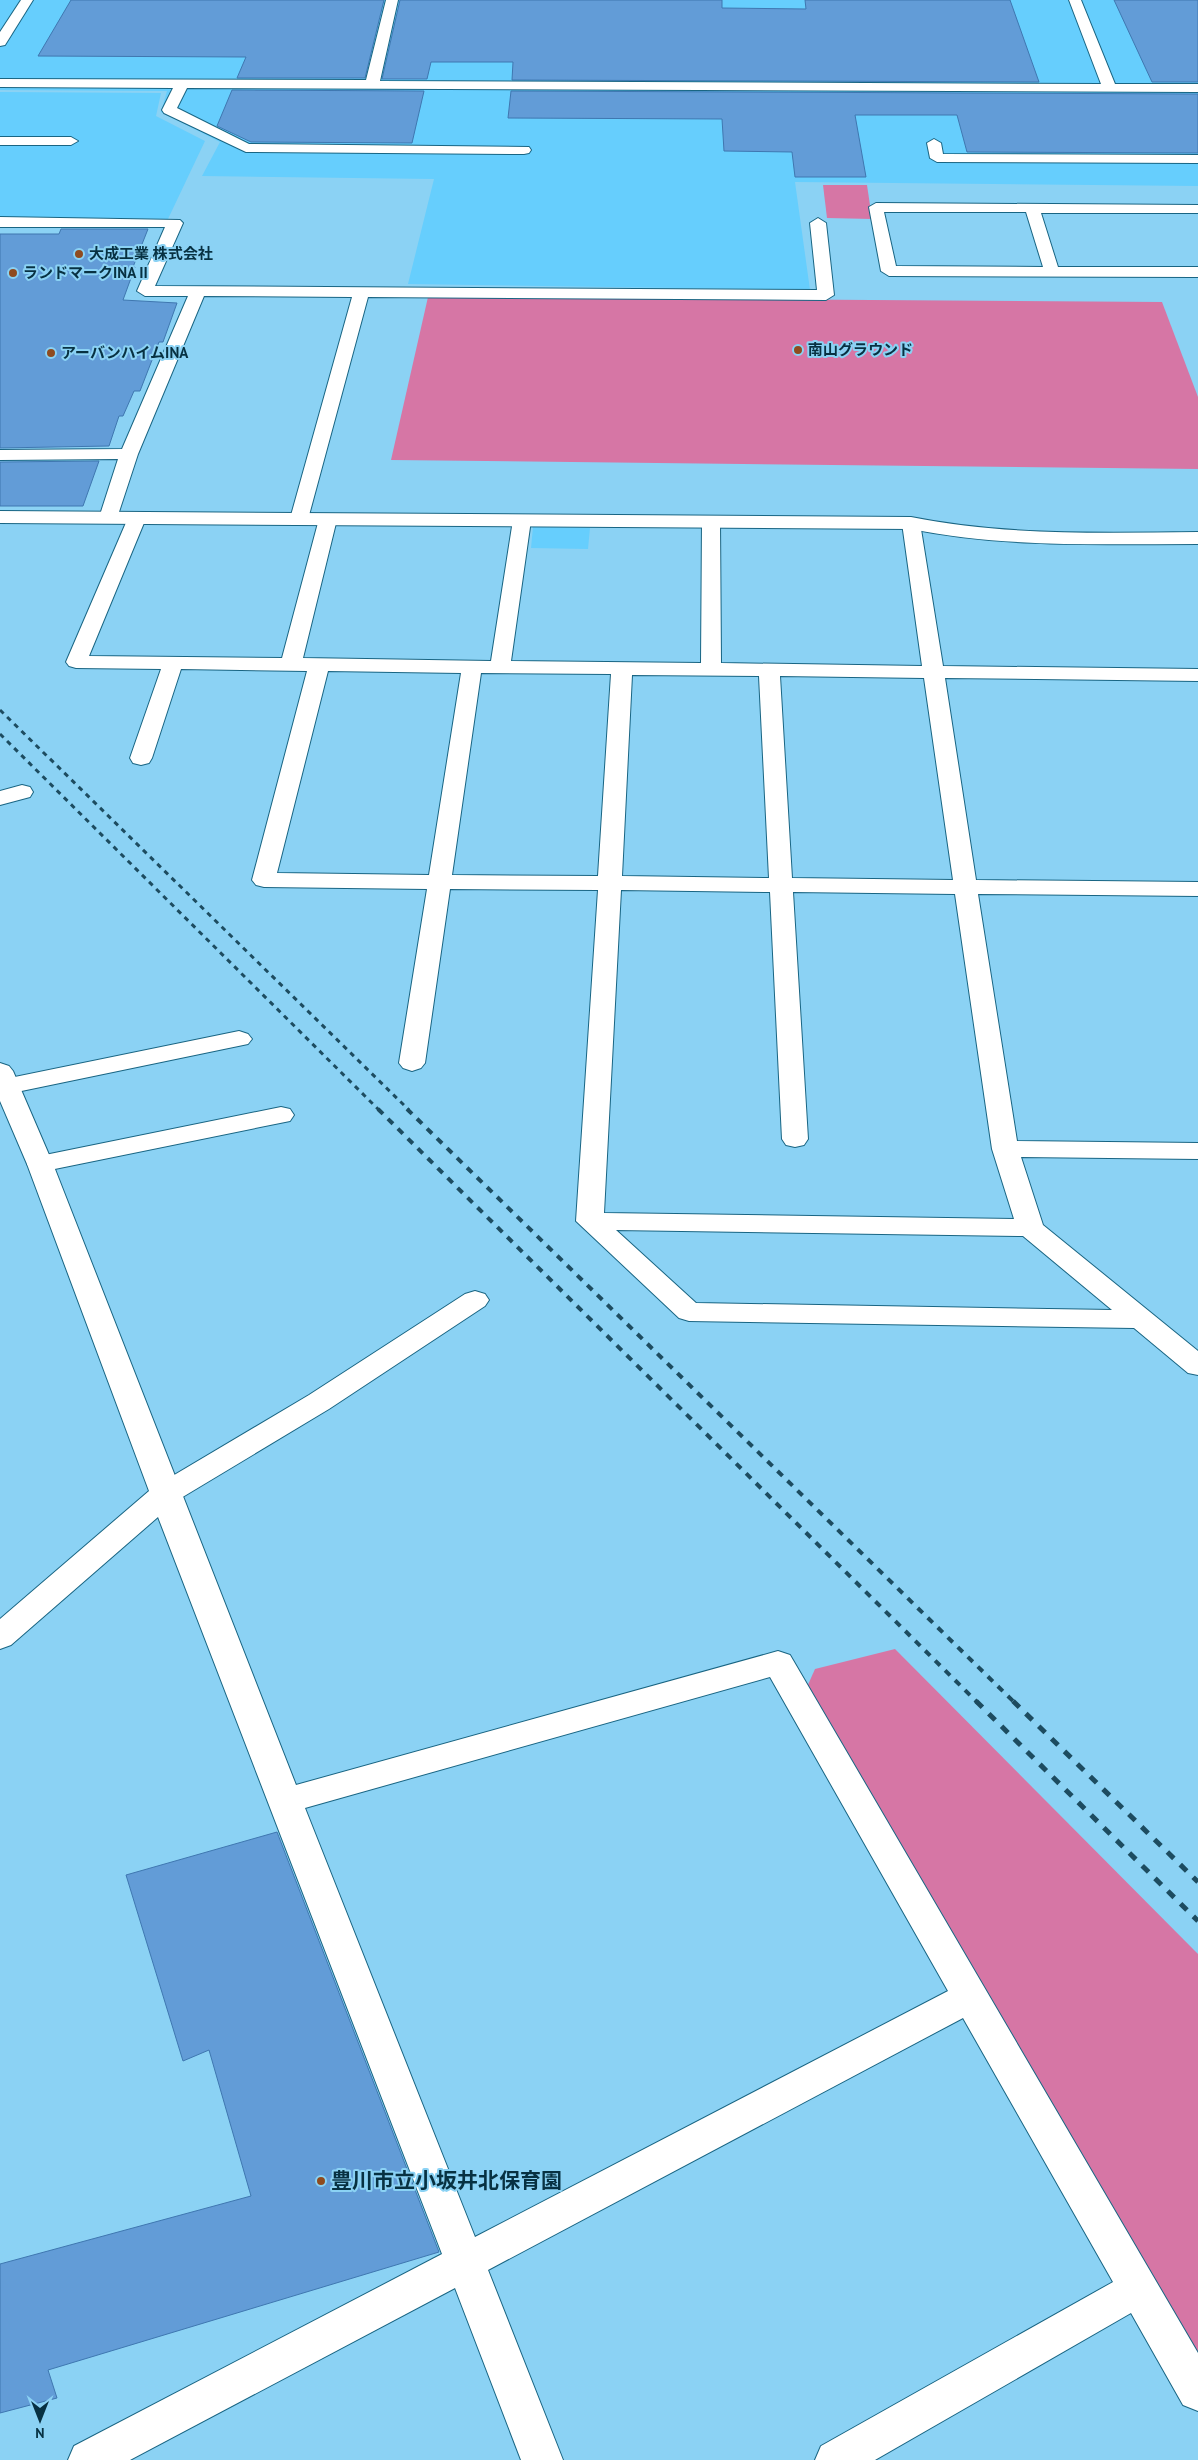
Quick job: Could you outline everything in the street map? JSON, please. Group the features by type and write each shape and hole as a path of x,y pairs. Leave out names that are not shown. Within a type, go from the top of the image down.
{"street":[{"path":"0,42 27,0"},
{"path":"372,84 392,0"},
{"path":"1075,0 1110,88"},
{"path":"0,71 15,83"},
{"path":"0,83 1198,88"},
{"path":"182,84 169,110 246,148 524,150"},
{"path":"0,141 71,141"},
{"path":"934,143 937,158 1198,159"},
{"path":"1189,195 1197,212 876,207 889,270 1198,272"},
{"path":"1032,208 1052,272"},
{"path":"0,222 175,223 145,291 826,295 818,223"},
{"path":"108,518 129,454 198,291"},
{"path":"299,519 361,292"},
{"path":"0,455 129,454"},
{"path":"0,517 911,523 946,532 983,537 1198,538"},
{"path":"137,518 76,662 1198,675"},
{"path":"291,665 328,519"},
{"path":"500,668 522,520"},
{"path":"711,670 712,522"},
{"path":"911,523 1005,1149 1030,1228 1198,1366"},
{"path":"141,758 173,663"},
{"path":"318,665 264,880 966,888 1198,888"},
{"path":"412,1062 472,667"},
{"path":"590,1221 622,669"},
{"path":"769,671 795,1139"},
{"path":"0,798 22,792"},
{"path":"240,1039 3,1078 40,1164 165,1494 542,2460"},
{"path":"40,1164 281,1114"},
{"path":"1005,1149 1198,1151"},
{"path":"590,1221 1030,1228"},
{"path":"590,1221 689,1312 1141,1319"},
{"path":"0,1637 165,1494 319,1402 475,1300"},
{"path":"285,1802 778,1663 1198,2392"},
{"path":"89,2460 969,1997"},
{"path":"836,2460 1137,2289"}],"shaded area":[{"path":"0,0 1198,0 1198,186 795,182 810,290 408,284 434,179 202,176 220,142 161,112 167,91 0,90"},
{"path":"0,92 161,93 156,116 205,141 168,219 0,217"},
{"path":"823,185 867,185 872,219 827,218"},
{"name":"南山グラウンド","path":"428,297 1162,302 1198,397 1198,469 391,460"},
{"path":"533,527 590,528 588,549 531,548"},
{"path":"895,1649 1198,1954 1198,2363 807,1687 815,1669"}],"building":[{"path":"71,0 384,0 365,78 237,78 246,57 38,56"},
{"path":"400,0 722,0 722,8 806,9 805,0 1010,0 1039,82 512,80 513,62 431,62 427,79 382,79"},
{"path":"1114,0 1198,0 1198,82 1152,82"},
{"path":"232,90 424,91 412,143 251,142 217,126"},
{"path":"511,91 1198,94 1198,153 967,152 957,115 855,115 866,177 795,177 792,152 724,151 722,119 508,118"},
{"path":"61,229 148,229 133,267 135,267 123,300 177,303 163,342 159,342 140,391 134,391 123,416 119,416 109,446 0,448 0,234 59,234"},
{"path":"99,461 83,506 0,506 0,462"},
{"path":"277,1832 439,2252 48,2370 57,2398 0,2413 0,2264 251,2196 209,2050 183,2061 126,1875"}],"railway":[{"path":"0,710 409,1110"},
{"path":"0,734 379,1110"},
{"path":"378,1109 978,1703"},
{"path":"407,1109 1015,1703"},
{"path":"976,1701 1198,1921"},
{"path":"1013,1701 1198,1882"}],"place":[{"name":"大成工業 株式会社","path":"79,254"},
{"name":"ランドマークINA II","path":"13,273"},
{"name":"南山グラウンド","path":"798,350"},
{"name":"アーバンハイムINA","path":"51,353"},
{"name":"豊川市立小坂井北保育園","path":"321,2181"}]}
